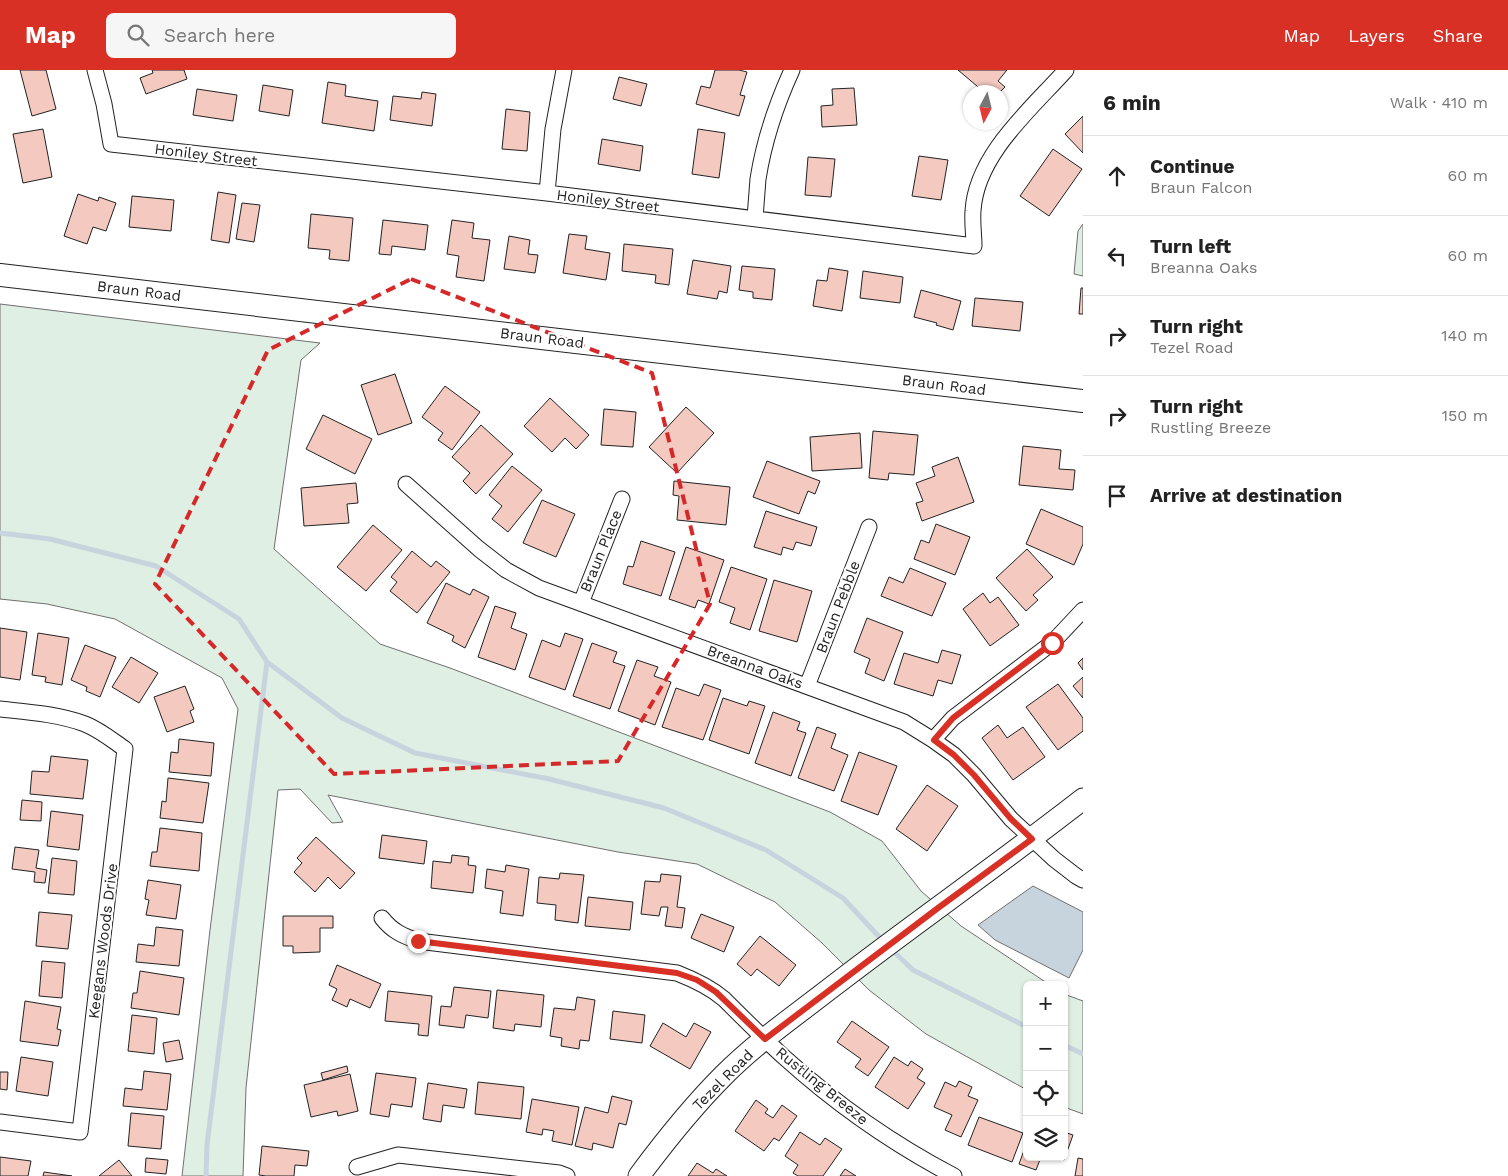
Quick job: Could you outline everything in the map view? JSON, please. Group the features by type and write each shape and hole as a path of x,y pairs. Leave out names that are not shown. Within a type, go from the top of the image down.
{"main road":[{"name":"Braun Road","path":"0,275 1083,401"},
{"name":"Tezel Road","path":"639,1176 668,1137 718,1081 765,1039 849,974 1032,839 1083,798"}],"street":[{"name":"Honiley Street","path":"95,70 104,104 111,144 547,193 974,246 973,211 975,197 986,167 1008,133 1066,70"},
{"path":"547,193 553,129 564,70"},
{"path":"755,218 758,179 766,142 777,106 792,70"},
{"name":"Breanna Oaks","path":"406,484 479,549 506,570 540,588 904,722 934,740 954,755 974,775 1011,819 1054,859 1083,880"},
{"name":"Braun Place","path":"580,603 622,499"},
{"name":"Braun Pebble","path":"807,686 869,527"},
{"path":"934,740 953,718 1052,643 1083,610"},
{"name":"Keegans Woods Drive","path":"0,709 43,714 85,724 99,731 125,750 80,1132 0,1122"},
{"name":"Rustling Breeze","path":"382,918 399,935 418,941 677,973 697,980 716,992 798,1070 856,1116 898,1144 954,1176"},
{"path":"357,1167 398,1155 567,1176"}],"highlighted area":[{"path":"411,279 652,373 710,604 618,761 334,774 155,584 268,350"}],"green space":[{"path":"1083,224 1083,276 1074,274 1078,231"},
{"path":"0,304 320,343 301,360 274,549 380,644 450,668 830,812 882,841 921,891 961,926 1044,981 1023,981 1023,1088 926,1034 869,990 822,943 775,902 697,864 618,852 328,795 343,822 332,823 300,789 278,790 246,1088 243,1176 182,1176 238,709 222,678 115,619 47,604 0,599"},
{"path":"1068,995 1083,1001 1083,1114 1068,1108"}],"shaded area":[{"path":"1033,886 1083,912 1083,950 1069,978 995,940 978,925"}],"building":[{"path":"20,70 46,70 56,109 32,116"},
{"path":"152,70 184,70 187,79 146,94 140,78 153,73"},
{"path":"715,70 747,72 740,95 745,96 739,116 696,104 701,86 710,88"},
{"path":"958,70 1007,70 998,81 1003,85 976,85"},
{"path":"619,77 647,84 641,106 613,99"},
{"path":"328,82 346,85 345,96 378,101 374,131 322,123"},
{"path":"263,85 293,90 289,116 259,111"},
{"path":"854,88 857,125 822,127 821,106 833,105 832,89"},
{"path":"197,89 237,95 233,121 193,115"},
{"path":"422,92 436,94 432,126 390,120 393,96 421,99"},
{"path":"506,109 530,112 527,151 502,149"},
{"path":"1083,116 1083,153 1065,134"},
{"path":"43,129 52,177 23,183 13,134"},
{"path":"698,129 725,133 719,178 692,174"},
{"path":"602,139 643,146 640,171 598,164"},
{"path":"1053,149 1082,169 1049,216 1020,196"},
{"path":"919,156 948,160 941,200 912,196"},
{"path":"808,157 835,159 831,197 805,195"},
{"path":"218,192 236,195 229,243 211,240"},
{"path":"78,194 98,201 99,197 116,203 106,231 93,227 87,244 64,236"},
{"path":"132,196 174,200 171,231 129,227"},
{"path":"242,203 260,205 254,242 236,239"},
{"path":"311,214 353,218 349,261 329,259 330,250 308,248"},
{"path":"383,220 428,225 425,250 392,246 391,255 379,254"},
{"path":"452,220 474,223 472,238 490,240 484,281 456,277 459,256 447,254"},
{"path":"569,234 587,236 585,249 610,253 606,280 563,273"},
{"path":"509,236 530,240 528,254 538,255 535,273 504,269"},
{"path":"624,244 673,249 669,285 655,283 656,275 622,271"},
{"path":"693,260 731,266 727,293 719,291 717,299 687,294"},
{"path":"742,266 775,269 772,300 753,298 753,292 739,290"},
{"path":"829,268 848,271 842,311 813,306 817,280 827,281"},
{"path":"863,271 903,277 900,303 860,298"},
{"path":"1081,288 1083,288 1083,314 1079,314"},
{"path":"921,290 961,301 953,330 936,325 937,323 914,317"},
{"path":"975,298 1023,302 1020,331 972,326"},
{"path":"395,374 412,423 378,435 361,385"},
{"path":"445,386 480,412 452,450 438,440 443,433 422,417"},
{"path":"550,398 589,435 576,449 565,438 552,452 524,426"},
{"path":"686,407 714,433 677,473 649,447"},
{"path":"604,409 636,412 633,447 601,445"},
{"path":"323,415 372,439 355,474 306,449"},
{"path":"481,425 513,454 476,494 463,481 470,473 452,457"},
{"path":"873,431 918,435 914,475 889,473 888,480 869,478"},
{"path":"860,433 862,468 812,471 810,437"},
{"path":"1023,446 1061,450 1059,469 1075,470 1073,490 1019,485"},
{"path":"958,457 974,502 922,521 916,503 923,501 916,483 935,476 932,467"},
{"path":"767,461 820,481 815,494 808,491 799,514 753,497"},
{"path":"512,466 542,490 508,532 492,519 502,506 489,495"},
{"path":"674,481 730,487 726,525 677,520 679,496 673,495"},
{"path":"356,483 358,503 347,504 349,523 304,526 301,488"},
{"path":"542,500 575,514 556,557 523,543"},
{"path":"1041,509 1083,527 1083,544 1074,565 1026,544"},
{"path":"766,511 817,527 811,546 796,542 793,550 783,547 781,555 754,547"},
{"path":"936,524 970,537 955,575 914,559 921,540 929,543"},
{"path":"373,525 402,550 366,591 337,567"},
{"path":"641,541 675,552 661,596 623,584 628,566 633,567"},
{"path":"686,547 724,560 709,604 698,600 695,608 669,599"},
{"path":"1027,549 1053,577 1033,595 1038,600 1026,611 996,578"},
{"path":"412,551 431,567 436,561 450,572 417,613 390,591 397,582 391,577"},
{"path":"731,567 767,579 750,630 730,623 735,608 719,602"},
{"path":"910,568 946,583 932,616 881,596 889,577 903,583"},
{"path":"774,580 812,591 797,642 759,631"},
{"path":"446,583 470,595 473,589 489,597 465,648 452,641 454,636 427,623"},
{"path":"983,593 990,603 998,597 1019,625 990,646 963,609"},
{"path":"495,606 516,613 511,628 527,634 515,670 478,657"},
{"path":"867,618 903,632 884,681 865,673 870,659 854,652"},
{"path":"0,628 27,632 20,680 0,677"},
{"path":"38,633 69,638 62,685 45,682 46,677 32,675"},
{"path":"565,633 583,639 565,690 529,677 542,640 560,647"},
{"path":"592,643 617,652 613,662 625,666 610,709 573,696"},
{"path":"85,645 116,657 100,697 86,691 87,687 71,680"},
{"path":"942,650 961,655 952,684 938,680 933,696 894,684 904,653 938,663"},
{"path":"131,657 158,673 139,703 112,687"},
{"path":"1083,658 1083,670 1078,663"},
{"path":"637,660 658,667 654,676 671,682 655,725 618,711"},
{"path":"1083,677 1083,698 1073,686"},
{"path":"704,684 721,690 703,740 662,727 676,688 699,696"},
{"path":"1058,684 1083,718 1083,731 1058,750 1026,707"},
{"path":"185,686 194,709 190,711 194,722 167,732 154,697"},
{"path":"723,698 747,706 749,701 765,706 749,754 709,740"},
{"path":"773,712 800,722 797,730 806,733 791,776 755,763"},
{"path":"998,725 1007,738 1023,727 1045,757 1013,780 982,738"},
{"path":"817,727 836,734 831,748 848,755 834,791 798,778"},
{"path":"179,739 214,743 211,776 169,772 171,752 178,753"},
{"path":"859,752 897,766 878,815 841,801"},
{"path":"51,756 88,760 83,799 30,794 32,771 49,772"},
{"path":"168,778 209,783 203,823 160,818 162,801 166,802"},
{"path":"927,785 958,806 927,851 896,829"},
{"path":"22,800 42,802 41,821 20,820"},
{"path":"51,811 83,815 79,850 47,846"},
{"path":"160,828 202,833 199,871 150,866 152,852 157,852"},
{"path":"382,835 427,841 424,864 379,858"},
{"path":"316,837 355,873 340,889 328,877 315,892 294,872 302,863 297,858"},
{"path":"15,847 39,850 36,868 47,870 45,883 34,882 35,872 12,869"},
{"path":"452,855 469,857 468,865 476,866 473,893 431,888 433,861 451,863"},
{"path":"52,858 77,861 74,895 48,893"},
{"path":"506,865 529,869 523,916 500,913 503,891 485,888 487,869 505,872"},
{"path":"560,873 584,875 578,923 555,920 556,905 537,903 539,877 559,879"},
{"path":"661,874 681,876 677,907 685,908 682,928 665,926 668,907 661,907 659,916 641,914 645,881 660,882"},
{"path":"148,880 181,885 176,919 146,915 149,900 145,899"},
{"path":"588,897 633,902 630,930 585,926"},
{"path":"39,912 72,915 68,949 36,946"},
{"path":"701,914 734,927 724,952 691,938"},
{"path":"283,916 333,916 333,928 320,928 320,952 293,953 293,946 283,946"},
{"path":"156,927 183,930 179,966 136,962 138,944 154,946"},
{"path":"760,936 796,965 779,986 757,969 751,976 737,964"},
{"path":"42,961 65,963 62,998 39,996"},
{"path":"337,965 381,984 370,1008 350,999 347,1007 332,1000 337,989 329,985"},
{"path":"140,971 184,978 179,1015 131,1008 133,993 137,993"},
{"path":"454,987 491,991 488,1018 466,1015 464,1028 439,1025 441,1006 451,1007"},
{"path":"497,990 544,995 541,1027 515,1024 514,1031 493,1028"},
{"path":"388,991 432,996 428,1036 418,1035 419,1024 385,1021"},
{"path":"577,997 595,1000 589,1041 580,1040 579,1049 561,1046 562,1038 550,1036 554,1008 575,1010"},
{"path":"25,1001 61,1007 57,1029 61,1030 58,1046 20,1041"},
{"path":"613,1011 645,1015 642,1043 610,1039"},
{"path":"132,1015 157,1018 154,1054 128,1051"},
{"path":"852,1021 889,1047 868,1076 855,1067 861,1059 837,1042"},
{"path":"663,1023 686,1037 694,1023 711,1032 690,1069 650,1046"},
{"path":"179,1040 183,1059 166,1062 163,1043"},
{"path":"21,1057 53,1062 48,1096 16,1091"},
{"path":"894,1057 908,1066 911,1061 923,1069 917,1078 925,1083 908,1109 875,1087"},
{"path":"347,1066 348,1072 323,1080 321,1073"},
{"path":"144,1071 171,1074 167,1110 123,1106 125,1088 142,1090"},
{"path":"0,1072 8,1072 7,1090 0,1089"},
{"path":"376,1073 416,1078 412,1107 391,1104 389,1117 370,1114"},
{"path":"350,1074 358,1111 338,1116 337,1111 311,1117 304,1085"},
{"path":"959,1081 972,1087 968,1096 978,1100 961,1137 945,1130 952,1115 934,1107 945,1082 956,1087"},
{"path":"478,1082 524,1087 521,1119 475,1114"},
{"path":"428,1083 467,1089 464,1108 443,1105 441,1122 423,1119"},
{"path":"612,1096 632,1101 626,1125 619,1123 613,1148 593,1143 592,1150 575,1146 585,1107 608,1113"},
{"path":"532,1099 579,1107 572,1145 552,1141 554,1131 543,1129 542,1135 526,1132"},
{"path":"756,1100 768,1109 765,1113 773,1118 782,1105 797,1116 779,1141 774,1138 764,1151 735,1131"},
{"path":"131,1113 164,1116 161,1149 128,1146"},
{"path":"979,1117 1023,1133 1012,1162 968,1145"},
{"path":"800,1132 820,1145 825,1138 842,1149 823,1176 798,1176 793,1173 798,1165 785,1156"},
{"path":"1068,1133 1073,1135 1068,1149"},
{"path":"262,1146 309,1151 307,1166 295,1165 294,1176 259,1175"},
{"path":"1023,1153 1023,1161 1039,1161 1036,1170 1019,1164"},
{"path":"0,1157 31,1161 28,1176 0,1176"},
{"path":"146,1158 168,1160 166,1174 145,1172"},
{"path":"1078,1158 1083,1159 1083,1176 1075,1176"},
{"path":"119,1160 132,1176 99,1176"},
{"path":"697,1163 713,1173 716,1169 727,1176 688,1176"},
{"path":"845,1169 856,1176 840,1176"},
{"path":"44,1172 72,1176 43,1176"}],"waterway":[{"path":"0,533 50,539 156,566 239,619 267,662 342,718 415,753 549,779 664,808 766,850 843,898 884,942"},
{"path":"206,1176 207,1145 267,662"},
{"path":"891,949 913,970 1025,1026"},
{"path":"1068,1047 1083,1054"}],"route":[{"path":"418,941 677,973 697,980 716,992 765,1039 849,974 1032,839 1011,819 974,775 954,755 934,740 953,718 1052,643"}]}
